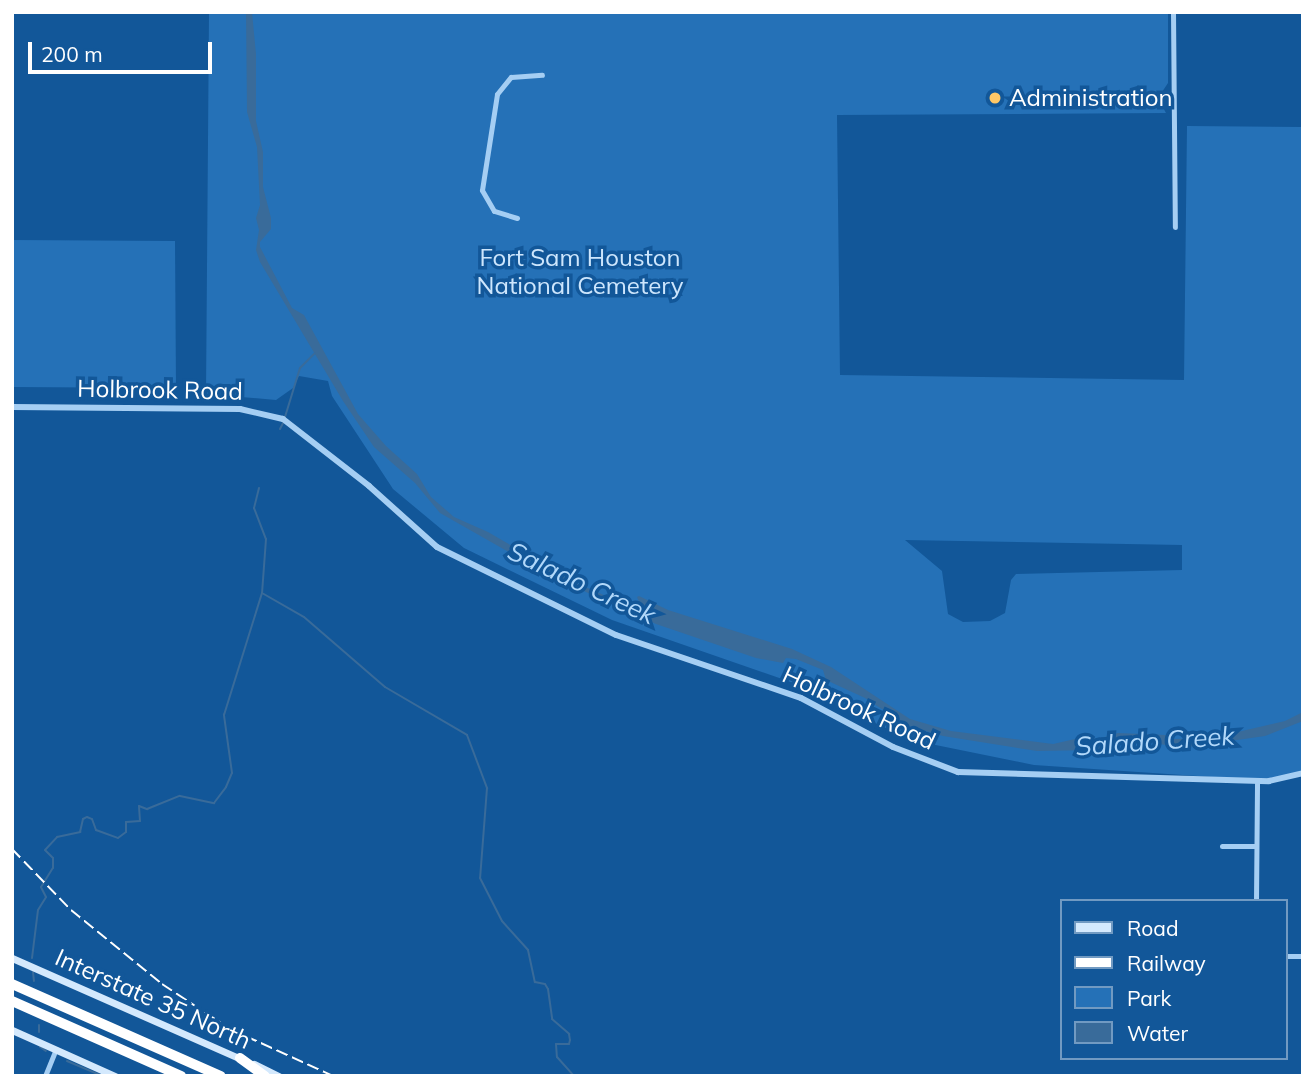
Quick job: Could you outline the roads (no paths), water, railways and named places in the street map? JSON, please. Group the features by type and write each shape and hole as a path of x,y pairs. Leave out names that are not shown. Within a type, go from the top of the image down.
{"highway":[{"path":"12,984 221,1076"},
{"path":"12,1001 181,1076"},
{"path":"240,1058 265,1076"}],"main road":[{"name":"Interstate 35 North","path":"12,958 279,1076"},
{"path":"12,1030 116,1076"}],"street":[{"path":"1173,12 1175,227"},
{"path":"517,218 494,211 488,206 482,190 497,94 510,77 542,75"},
{"path":"1158,98 1173,98"},
{"name":"Holbrook Road","path":"12,407 240,409 283,419 369,486 437,547 616,635 802,698 893,747 958,772 1257,780 1283,779 1303,773"},
{"path":"1256,899 1257,780"},
{"path":"1222,846 1256,846"},
{"path":"45,1076 56,1049"}],"water":[{"name":"Salado Creek","path":"246,12 252,12 256,54 256,121 263,152 263,187 271,218 271,229 260,242 260,247 292,308 304,315 358,414 386,446 417,474 431,497 454,517 488,532 572,581 644,613 637,597 639,596 668,610 792,649 831,667 910,719 951,731 1053,744 1084,737 1098,739 1118,733 1165,735 1174,739 1212,738 1285,721 1303,712 1303,721 1265,736 1181,748 1150,742 1127,742 1096,750 1037,751 943,736 908,726 865,698 826,680 823,670 796,659 786,658 783,663 756,658 656,624 549,575 440,513 415,483 374,447 343,401 260,262 256,250 259,230 256,218 260,205 257,147 247,112"}],"waterway":[{"path":"285,417 300,368 315,353"},
{"path":"280,429 283,423"},
{"path":"259,488 254,508 266,539 262,593 304,617 385,687 467,735 487,788 480,878 502,921 528,950 535,982 545,984 548,989 552,1019 569,1034 570,1040 569,1044 556,1044 557,1057 574,1076"},
{"path":"32,958 38,910 46,897 41,887 53,868 53,858 45,850 57,837 80,832 83,819 87,817 92,819 96,830 118,838 126,832 126,822 140,821 139,806 147,809 180,796 214,803 226,787 232,773 224,715 262,593"},
{"path":"33,972 34,981"},
{"path":"39,1025 39,1032"},
{"path":"40,1047 46,1051"},
{"path":"67,1061 102,1076"}],"railway":[{"path":"12,849 71,910 162,984 230,1029 333,1076"}],"place":[{"name":"Administration","path":"995,98"}],"park label":[{"name":"Fort Sam Houston National Cemetery","path":"580,272"}]}
